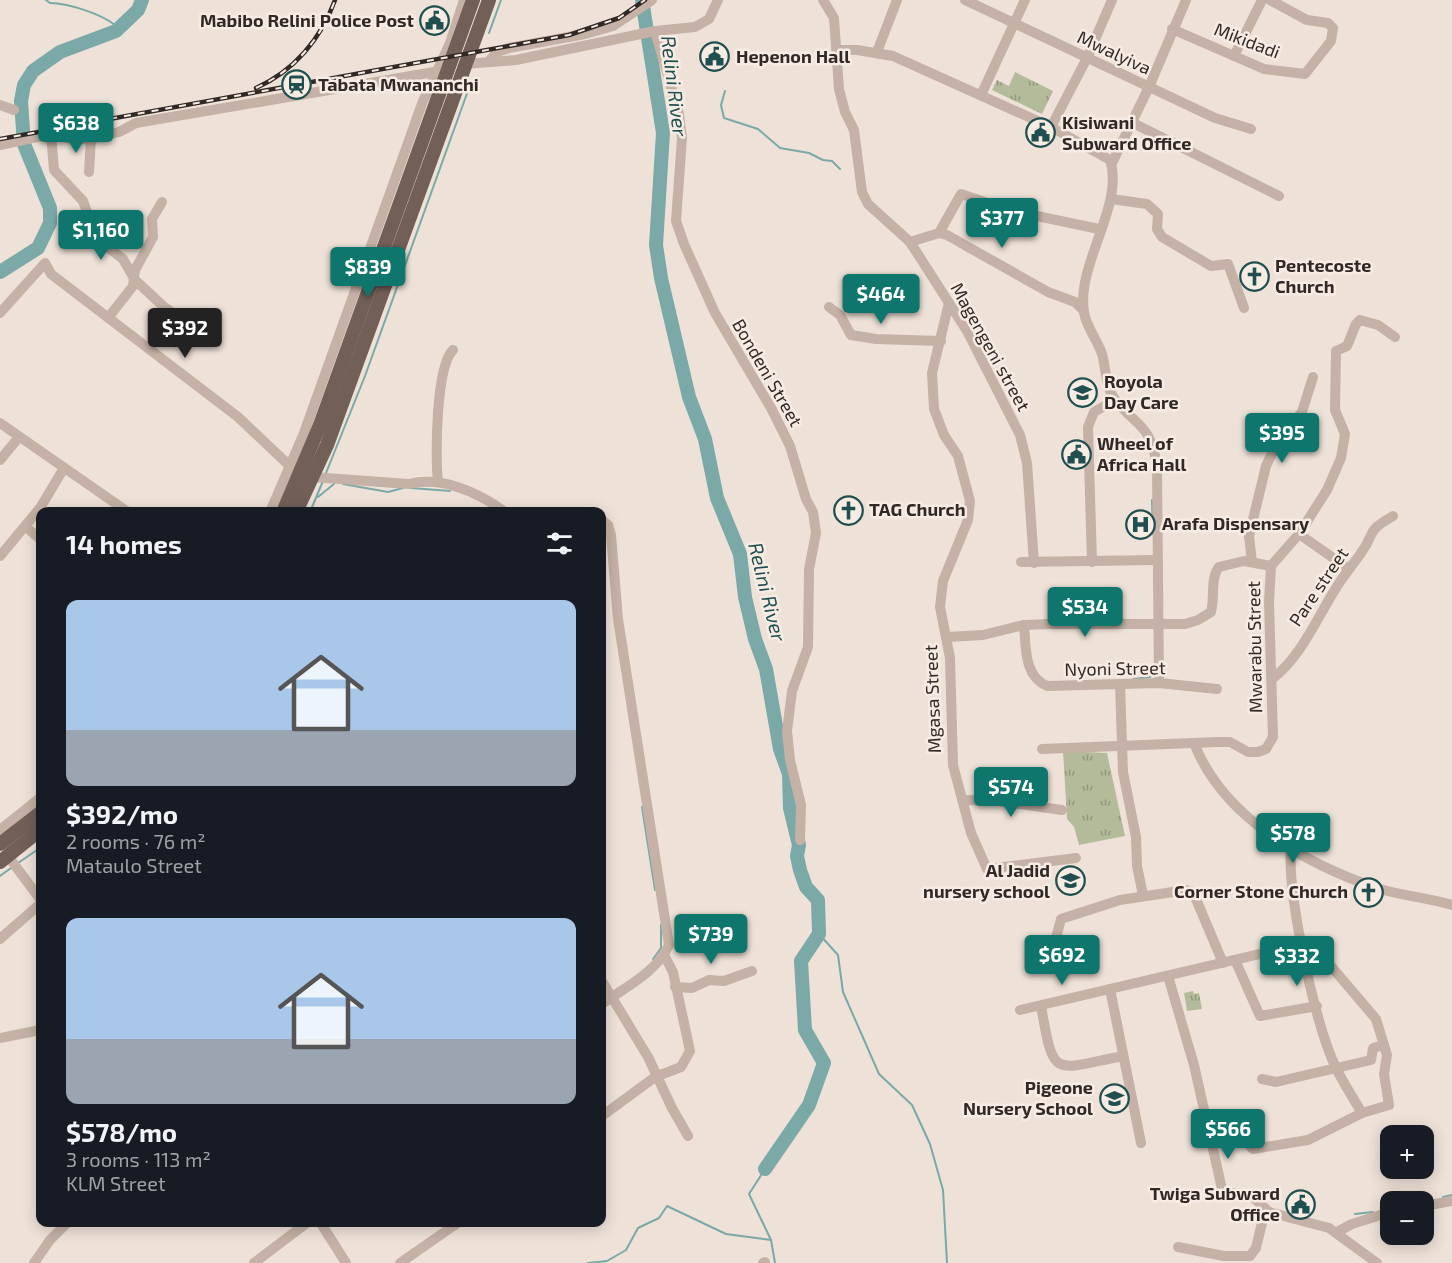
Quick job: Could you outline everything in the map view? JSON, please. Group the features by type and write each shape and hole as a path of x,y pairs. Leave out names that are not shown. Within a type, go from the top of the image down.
{"main road":[{"path":"297,507 301,473 442,71 473,0"},
{"path":"285,507 352,377 489,0"},
{"path":"0,844 36,816"},
{"path":"4,859 36,833"}],"street":[{"path":"0,145 46,135 91,139 119,132 136,123 442,71 464,0"},
{"path":"489,62 497,52 509,48 585,34 613,26 652,0"},
{"path":"466,64 516,60 702,24 714,13 718,0"},
{"path":"877,52 897,0"},
{"name":"Mwalyiva","path":"966,0 1215,118 1251,129"},
{"path":"981,95 1025,0"},
{"path":"1052,127 1087,58 1112,0"},
{"path":"1159,683 1157,465 1154,445 1142,424 1115,399 1101,352 1083,310 1087,275 1099,229 1111,199 1112,163 1149,87 1186,0"},
{"path":"1234,56 1262,0"},
{"name":"Mikidadi","path":"1172,29 1271,70 1305,74 1331,41 1333,28 1328,23 1307,20 1270,0"},
{"name":"Magengeni street","path":"829,2 834,18 839,89 845,112 854,130 861,192 868,204 910,242 968,332 1024,446 1034,563"},
{"name":"Bondeni Street","path":"653,32 679,114 682,138 676,221 715,313 771,408 790,446 806,499 813,512 816,533 809,569 808,647 792,691 787,731 790,760 801,805 800,840"},
{"path":"837,50 877,52 893,56 1052,127 1089,146 1107,157 1112,163"},
{"path":"0,105 14,110"},
{"path":"1131,122 1279,196"},
{"path":"46,135 51,146 54,170 83,201 97,239 123,259 135,280 163,306 193,327 199,326"},
{"path":"89,172 91,139"},
{"path":"939,233 961,194 1008,210 1099,229"},
{"path":"1111,199 1147,204 1158,214 1157,230 1162,237 1211,266 1228,264 1244,309"},
{"path":"108,318 131,290 135,280 135,270 153,237 152,219 162,202"},
{"path":"910,242 939,233 951,237 1048,292 1074,302 1083,310"},
{"path":"0,313 45,263 51,274 238,417 301,473 409,484 423,480 438,482 456,486 495,507"},
{"name":"Mgasa Street","path":"949,303 933,373 934,409 945,435 958,456 970,501 968,520 947,568 940,595 947,637 951,753 971,833 987,869 1076,858"},
{"path":"829,307 840,315 851,335 876,339 941,341"},
{"name":"Mwarabu Street","path":"1042,749 1230,742 1253,752 1266,749 1273,737 1269,602 1271,566 1299,534 1327,490 1341,458 1345,434 1335,410 1336,350 1347,346 1356,324 1361,320 1378,325 1395,337"},
{"path":"438,482 435,452 438,413 447,358 453,350"},
{"path":"1252,562 1249,536 1266,466 1278,441 1302,412 1313,376"},
{"path":"1092,562 1088,427 1094,412 1115,399"},
{"path":"0,423 121,507"},
{"path":"0,460 19,437"},
{"path":"39,507 64,468"},
{"path":"274,507 301,473"},
{"path":"0,556 26,527 36,511"},
{"name":"Pare street","path":"1272,679 1290,660 1362,552 1372,529 1393,516"},
{"path":"606,523 611,535 618,619 669,945 664,955 636,982 606,1001 648,1057 655,1077 688,1136"},
{"path":"26,527 36,536"},
{"path":"1299,534 1349,569"},
{"path":"1021,562 1157,560"},
{"path":"947,637 983,635 1024,626 1074,623 1185,624 1198,620 1211,612 1215,598 1216,569 1229,564 1252,562 1271,566"},
{"name":"Nyoni Street","path":"1024,626 1030,671 1041,683 1061,687 1159,683 1216,689"},
{"path":"1120,686 1123,772 1136,837 1137,866 1143,896"},
{"path":"1194,743 1214,784 1238,809 1291,847 1351,879 1452,905"},
{"path":"963,800 999,801 1062,810"},
{"path":"0,830 36,801"},
{"path":"1291,847 1290,870 1302,944 1317,1006 1335,1067 1362,1113"},
{"path":"4,859 36,895"},
{"path":"1056,938 1061,919 1143,896 1177,890 1193,892 1223,963"},
{"path":"0,939 36,908"},
{"path":"1020,1010 1302,944"},
{"path":"606,1113 655,1077 681,1067 690,1051 673,972 664,955"},
{"path":"1208,1134 1235,1130 1250,1147 1256,1149 1308,1140 1362,1113 1389,1105 1384,1074 1387,1060 1376,1018 1357,999 1335,970 1318,959 1306,959"},
{"path":"1235,960 1260,1016 1317,1006"},
{"path":"675,987 692,988 709,980 724,981 752,971"},
{"path":"1168,976 1194,1065 1208,1134 1224,1192 1252,1196 1265,1210 1320,1224 1336,1232 1377,1263"},
{"path":"1110,989 1141,1143"},
{"path":"1041,1006 1049,1053 1056,1063 1067,1067 1123,1056"},
{"path":"0,1038 36,1031"},
{"path":"1384,1045 1373,1048 1373,1059 1384,1074"},
{"path":"1262,1079 1276,1082 1373,1059"},
{"path":"1434,1204 1452,1201"},
{"path":"1178,1247 1224,1256 1250,1256 1256,1248 1265,1210"},
{"path":"1336,1232 1344,1227 1380,1215"},
{"path":"34,1263 50,1240 63,1227"},
{"path":"254,1263 301,1227"},
{"path":"323,1227 346,1263"},
{"path":"400,1263 452,1227"}],"green space":[{"path":"1015,72 1053,91 1042,114 992,90 997,80 1009,86"},
{"path":"1063,751 1107,753 1125,836 1079,845 1074,827 1067,819"},
{"path":"1193,991 1194,994 1199,993 1202,1009 1187,1011 1184,993"}],"waterway":[{"path":"46,0 50,3 93,13 115,25 116,31"},
{"path":"0,272 38,248 50,223 50,208 24,144 21,101 24,85 33,71 60,52 116,31 138,10 142,0"},
{"path":"489,33 501,0"},
{"name":"Relini River","path":"642,0 663,133 656,245 661,278 689,397 705,439 717,498 740,554 745,597 755,639 766,669 780,749 789,774 790,808 799,845 797,856 800,870 806,887 818,900 819,934 801,961 805,1030 824,1063 809,1105 765,1169"},
{"path":"326,473 365,376 469,88"},
{"path":"725,91 721,105 724,118 758,129 780,148 809,153 823,160 832,161 840,169"},
{"path":"312,507 323,481"},
{"path":"318,497 334,484"},
{"path":"343,484 388,492 403,488"},
{"path":"411,488 450,491"},
{"path":"1152,500 1153,534"},
{"path":"1134,679 1150,677 1156,672"},
{"path":"642,807 655,890"},
{"path":"18,863 36,851"},
{"path":"0,876 11,868"},
{"path":"653,959 661,948 661,925"},
{"path":"819,934 838,955 843,992 879,1074 912,1105 930,1144 943,1190 947,1263"},
{"path":"765,1169 749,1194 771,1240 775,1263"},
{"path":"1443,1197 1452,1195"},
{"path":"588,1263 607,1261 626,1250 638,1228 659,1218 667,1206 726,1234 771,1240"},
{"path":"1355,1214 1373,1212"}],"railway":[{"path":"256,88 282,73 304,52 322,28 335,0"},
{"path":"0,139 569,35 619,18 645,0"}],"place":[{"name":"Mabibo Relini Police Post","path":"435,21"},
{"name":"Hepenon Hall","path":"715,57"},
{"name":"Tabata Mwananchi","path":"297,85"},
{"name":"Kisiwani Subward Office","path":"1041,133"},
{"name":"Pentecoste Church","path":"1254,276"},
{"name":"Royola Day Care","path":"1083,392"},
{"name":"Wheel of Africa Hall","path":"1076,454"},
{"name":"TAG Church","path":"848,510"},
{"name":"Arafa Dispensary","path":"1141,524"},
{"name":"Al Jadid nursery school","path":"1071,881"},
{"name":"Corner Stone Church","path":"1369,892"},
{"name":"Pigeone Nursery School","path":"1114,1098"},
{"name":"Twiga Subward Office","path":"1301,1204"}]}
